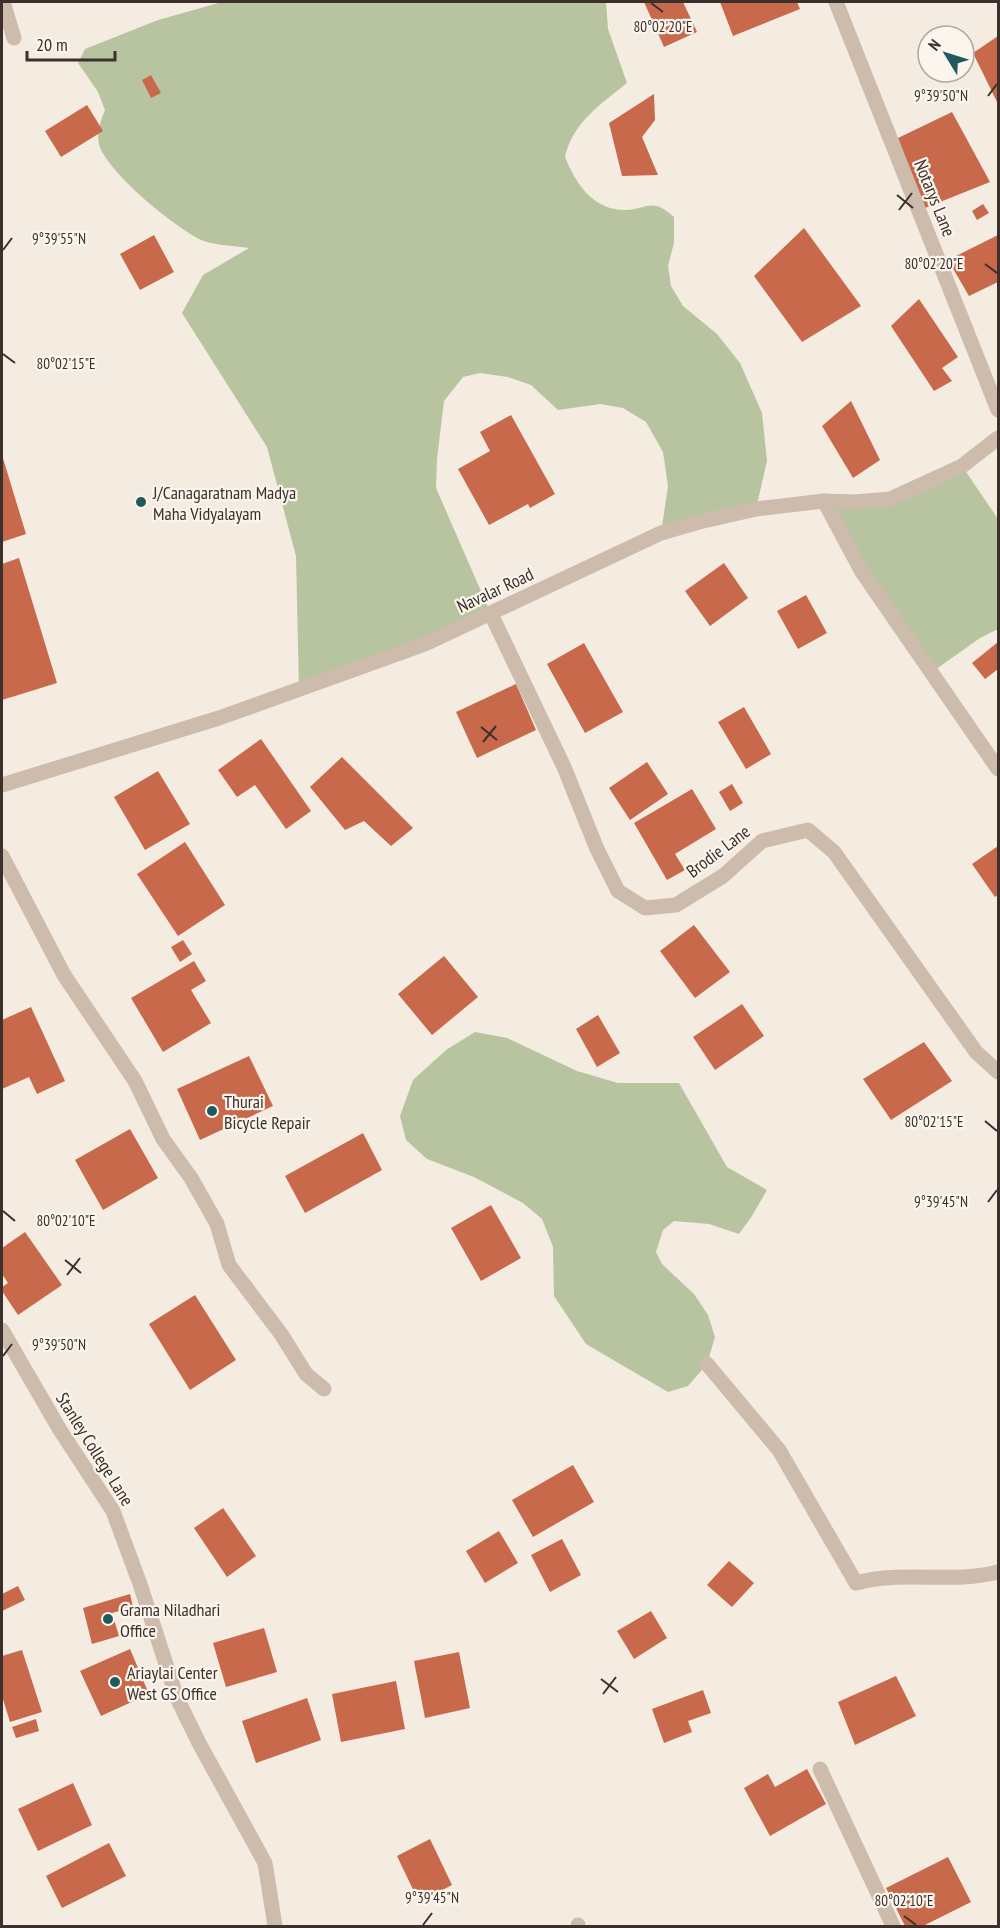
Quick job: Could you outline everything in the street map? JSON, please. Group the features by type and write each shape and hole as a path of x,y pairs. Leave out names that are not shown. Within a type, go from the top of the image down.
{"street":[{"path":"3,2 14,39"},
{"name":"Notarys Lane","path":"836,2 999,410"},
{"name":"Navalar Road","path":"2,785 219,718 424,645 661,533 756,510 824,501 854,502 890,499 962,466 999,438"},
{"path":"824,501 862,572 999,769"},
{"name":"Brodie Lane","path":"491,614 564,767 597,849 618,891 645,908 676,905 723,876 762,841 808,830 834,852 976,1052 999,1072"},
{"path":"2,856 64,975 135,1081 163,1139 191,1178 217,1224 228,1265 281,1334 306,1374 324,1389"},
{"name":"Stanley College Lane","path":"2,1330 54,1420 113,1511 140,1584 177,1698 265,1863 274,1926"},
{"path":"707,1364 778,1449 856,1583 873,1578 979,1577 999,1572"},
{"path":"820,1769 893,1926"}],"green space":[{"path":"222,2 606,2 608,29 627,83 581,124 574,134 565,157 580,186 604,206 625,210 655,206 674,217 674,243 668,266 671,286 683,306 717,334 740,363 762,413 767,461 756,509 661,533 668,486 663,452 646,422 623,408 600,404 558,410 531,385 508,377 480,373 463,377 444,401 436,488 491,614 299,689 296,556 267,447 182,313 203,275 249,248 216,244 199,239 159,212 131,187 101,150 98,140 99,130 105,110 98,92 78,63 85,49 158,20"},
{"path":"962,466 998,519 998,629 980,638 932,672 824,501 872,500"},
{"path":"475,1032 507,1038 577,1071 618,1083 679,1083 727,1167 767,1190 739,1234 709,1224 674,1221 663,1230 656,1252 662,1264 694,1294 708,1315 715,1337 707,1364 688,1386 668,1392 586,1344 554,1296 553,1247 542,1219 523,1203 474,1177 427,1159 406,1140 400,1116 413,1080 446,1050"}],"building":[{"path":"644,2 683,2 697,32 664,47"},
{"path":"720,2 797,2 800,9 733,36"},
{"path":"998,36 998,104 976,59 976,51"},
{"path":"151,75 161,93 151,98 142,80"},
{"path":"654,94 655,120 642,137 658,175 622,176 609,123"},
{"path":"87,105 103,131 61,157 45,131"},
{"path":"952,112 990,182 925,208 898,138"},
{"path":"983,204 989,213 977,220 972,211"},
{"path":"804,228 861,306 802,342 754,276"},
{"path":"154,235 174,272 140,290 120,254"},
{"path":"998,235 998,282 969,296 948,260"},
{"path":"919,299 958,357 942,368 952,381 934,391 891,326"},
{"path":"851,401 880,460 853,478 822,426"},
{"path":"511,415 555,494 530,508 528,504 489,525 458,469 490,451 480,432"},
{"path":"2,455 26,534 2,542"},
{"path":"19,558 57,683 2,700 2,564"},
{"path":"724,563 748,598 710,626 685,591"},
{"path":"806,595 827,633 798,649 777,611"},
{"path":"998,642 998,669 985,679 972,663"},
{"path":"584,643 623,712 585,733 547,664"},
{"path":"516,684 536,730 477,758 456,712"},
{"path":"744,707 771,754 746,769 718,722"},
{"path":"261,739 311,811 286,829 255,785 237,797 218,770"},
{"path":"342,757 413,828 391,846 364,821 345,830 310,787"},
{"path":"647,762 668,794 630,820 609,788"},
{"path":"158,771 190,824 145,850 114,797"},
{"path":"732,784 743,803 730,811 719,792"},
{"path":"692,789 716,829 675,854 685,870 667,880 634,823"},
{"path":"185,842 225,905 178,936 137,874"},
{"path":"998,846 998,895 995,897 972,864"},
{"path":"694,925 730,972 695,998 660,951"},
{"path":"183,940 192,954 180,962 171,947"},
{"path":"444,956 478,997 432,1035 398,994"},
{"path":"194,961 206,981 191,990 211,1023 163,1052 131,998"},
{"path":"742,1004 764,1036 715,1070 693,1037"},
{"path":"31,1007 65,1081 37,1094 29,1077 2,1089 2,1020"},
{"path":"598,1015 620,1053 597,1067 576,1029"},
{"path":"924,1042 952,1081 891,1120 863,1079"},
{"path":"249,1056 273,1106 200,1140 177,1089"},
{"path":"130,1129 158,1178 103,1210 75,1160"},
{"path":"363,1133 382,1170 305,1213 285,1176"},
{"path":"491,1205 521,1258 481,1281 451,1228"},
{"path":"25,1232 62,1285 18,1315 2,1291 2,1287 8,1283 2,1274 2,1248"},
{"path":"195,1295 236,1360 190,1390 149,1324"},
{"path":"573,1465 594,1502 533,1537 512,1500"},
{"path":"223,1508 256,1556 227,1577 194,1528"},
{"path":"499,1531 518,1563 485,1583 466,1551"},
{"path":"562,1539 581,1575 550,1592 531,1555"},
{"path":"729,1561 754,1583 732,1607 707,1585"},
{"path":"18,1586 25,1600 2,1611 2,1594"},
{"name":"Ariaylai Center West GS Office","path":"130,1594 133,1607 112,1613 119,1636 92,1644 83,1608"},
{"path":"651,1611 667,1638 634,1659 617,1631"},
{"path":"264,1628 277,1672 226,1687 213,1643"},
{"name":"Ariaylai Center West GS Office","path":"130,1649 149,1694 101,1716 80,1671"},
{"path":"22,1650 42,1712 10,1722 2,1696 2,1656"},
{"path":"459,1652 470,1708 425,1718 414,1661"},
{"path":"896,1676 916,1716 855,1745 838,1702"},
{"path":"396,1681 405,1729 341,1742 332,1694"},
{"path":"703,1690 711,1713 688,1721 692,1732 664,1743 652,1709"},
{"path":"307,1698 321,1740 256,1763 242,1721"},
{"path":"36,1719 39,1731 16,1738 12,1727"},
{"path":"807,1769 826,1804 770,1836 744,1788 768,1774 775,1787"},
{"path":"73,1783 92,1825 38,1851 18,1809"},
{"path":"430,1839 452,1885 419,1902 397,1856"},
{"path":"109,1843 126,1876 62,1908 46,1876"},
{"path":"948,1857 971,1902 923,1926 905,1926 886,1888"}],"place":[{"name":"J/Canagaratnam Madya Maha Vidyalayam","path":"141,502"},
{"name":"Thurai Bicycle Repair","path":"212,1111"},
{"name":"Grama Niladhari Office","path":"108,1619"},
{"name":"Ariaylai Center West GS Office","path":"115,1682"}]}
